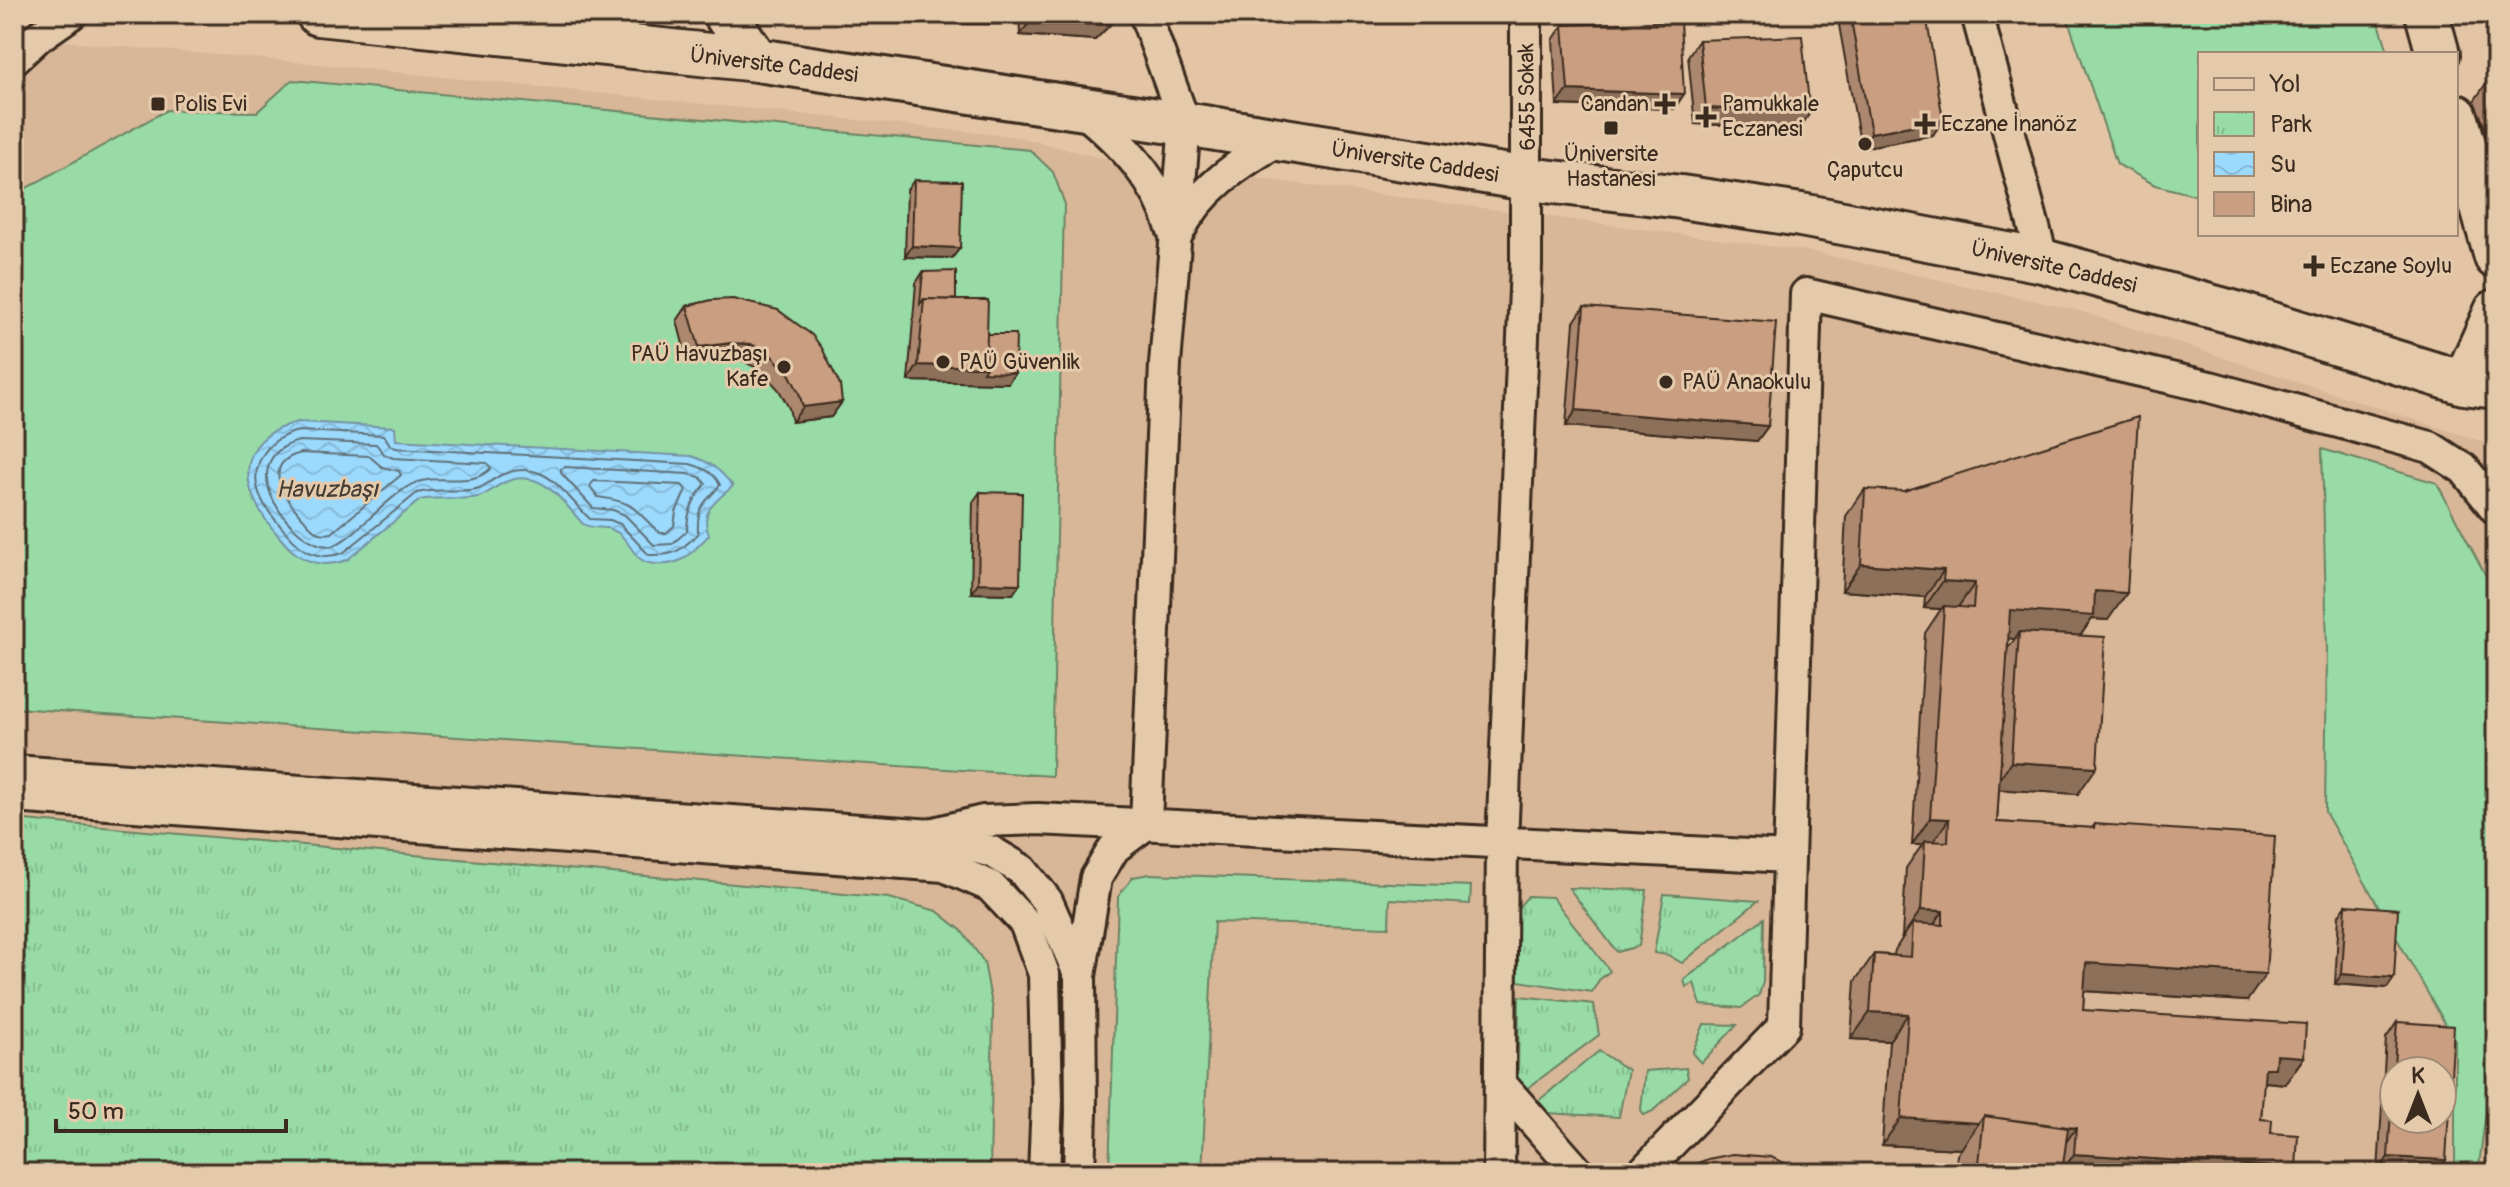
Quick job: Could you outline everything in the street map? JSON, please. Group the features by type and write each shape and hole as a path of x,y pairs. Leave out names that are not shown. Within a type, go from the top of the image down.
{"main road":[{"name":"Üniversite Caddesi","path":"318,14 757,60 1528,179 1801,215 2043,261 2243,315 2485,388"},
{"path":"725,14 757,60"},
{"path":"2427,14 2437,52"},
{"path":"2458,123 2496,257"},
{"path":"2485,388 2496,311"}],"street":[{"path":"14,59 71,14"},
{"path":"1145,14 1185,124 1165,364 1146,824"},
{"name":"6455 Sokak","path":"1499,1173 1502,843 1526,265 1526,14"},
{"path":"1977,14 2043,261"},
{"path":"1082,110 1116,140 1147,177 1162,201 1175,239"},
{"path":"1175,239 1189,213 1209,189 1238,165 1279,140"},
{"path":"1642,1173 1784,1026 1806,294 2210,387 2430,447 2464,469 2496,509"},
{"path":"14,771 933,835 992,852 1022,870 1047,901 1080,976"},
{"path":"14,797 944,866 990,886 1025,923 1044,974 1047,1100 1044,1173"},
{"path":"931,834 983,821 1038,819 1789,857"},
{"path":"1079,1173 1080,976 1096,878 1114,848 1146,824"},
{"path":"1500,1083 1579,1173"}],"shaded area":[{"path":"14,37 309,63 1019,137 1096,157 1808,251 2076,310 2496,446 2496,1173 14,1173"}],"green space":[{"path":"2066,14 2376,14 2388,52 2198,52 2198,196 2155,185 2117,164"},
{"path":"292,80 1030,150 1053,172 1064,202 1052,776 14,708 14,248 25,189 167,110 257,112"},
{"path":"2322,449 2437,483 2496,595 2496,1036 2478,1173 2455,1173 2458,1055 2455,1055 2455,1041 2325,812 2327,649"},
{"path":"14,819 889,898 937,911 961,930 984,962 993,1010 990,1173 14,1173"},
{"path":"1150,874 1471,886 1470,904 1390,899 1389,927 1214,922 1202,1173 1109,1173 1118,897 1133,877"},
{"path":"1569,888 1647,890 1639,946 1617,952"},
{"path":"1664,894 1758,901 1682,963 1668,955 1654,953"},
{"path":"1528,896 1552,897 1610,971 1599,980 1592,992 1518,981 1516,910"},
{"path":"1764,918 1763,982 1759,995 1741,1008 1701,1005 1694,983 1686,987 1684,980"},
{"path":"1519,996 1594,1004 1599,1035 1525,1090 1518,1079"},
{"path":"1704,1024 1737,1025 1701,1063 1692,1053"},
{"path":"1599,1051 1628,1070 1619,1117 1546,1113 1532,1106"},
{"path":"1686,1068 1688,1078 1653,1111 1644,1115 1641,1110 1645,1071"}],"water":[{"name":"Havuzbaşı","path":"297,422 395,427 396,440 691,456 715,467 733,486 708,513 706,527 709,535 688,555 671,563 643,561 617,532 583,524 549,488 528,479 516,479 475,498 420,500 347,560 319,564 300,556 284,542 264,518 249,484 248,469 252,454 261,441 276,430"}],"building":[{"path":"1030,14 1117,14 1106,25 1031,20"},
{"path":"1850,14 1926,14 1943,120 1871,133"},
{"path":"1680,21 1684,94 1568,90 1563,25"},
{"path":"1802,36 1810,113 1706,108 1699,40"},
{"path":"2496,78 2496,102 2487,82"},
{"path":"914,180 962,181 960,248 912,246"},
{"path":"956,271 956,300 924,299 920,304 923,272"},
{"path":"733,299 778,310 812,335 840,385 842,402 803,407 790,375 771,355 751,344 699,347 687,306"},
{"name":"PAÜ Güvenlik","path":"924,299 988,300 986,367 918,365"},
{"name":"PAÜ Anaokulu","path":"1584,307 1776,322 1768,426 1576,410"},
{"path":"987,334 1016,334 1015,373 983,372 986,367"},
{"path":"2138,417 2127,593 2095,591 2094,616 2010,610 1997,822 2094,828 2095,824 2275,836 2266,974 2086,963 2083,1010 2306,1024 2304,1057 2276,1055 2275,1068 2265,1068 2261,1119 2272,1120 2271,1133 2298,1135 2296,1168 2074,1154 2076,1128 1984,1116 1979,1123 1901,1118 1908,1014 1870,1012 1874,954 1911,957 1913,923 1943,925 1943,911 1921,910 1925,841 1948,842 1949,819 1930,818 1944,606 1973,608 1975,583 1943,581 1944,570 1861,564 1865,489 1904,491"},
{"path":"980,492 1022,493 1020,584 978,583"},
{"path":"2019,632 2105,637 2097,767 2011,762"},
{"path":"2346,905 2398,909 2394,978 2342,974"},
{"path":"2397,1022 2454,1026 2452,1055 2395,1055"},
{"path":"1984,1116 2068,1128 2062,1173 1978,1173"},
{"path":"2389,1135 2447,1135 2446,1160 2388,1157"},
{"path":"1733,1154 1771,1157 1807,1173 1683,1173 1708,1159"}],"place":[{"name":"Polis Evi","path":"158,104"},
{"name":"Candan","path":"1665,104"},
{"name":"Pamukkale Eczanesi","path":"1706,117"},
{"name":"Eczane İnanöz","path":"1925,124"},
{"name":"Üniversite Hastanesi","path":"1611,128"},
{"name":"Çaputcu","path":"1865,144"},
{"name":"Eczane Soylu","path":"2314,266"},
{"name":"PAÜ Güvenlik","path":"943,362"},
{"name":"PAÜ Havuzbaşı Kafe","path":"784,367"},
{"name":"PAÜ Anaokulu","path":"1666,382"}]}
